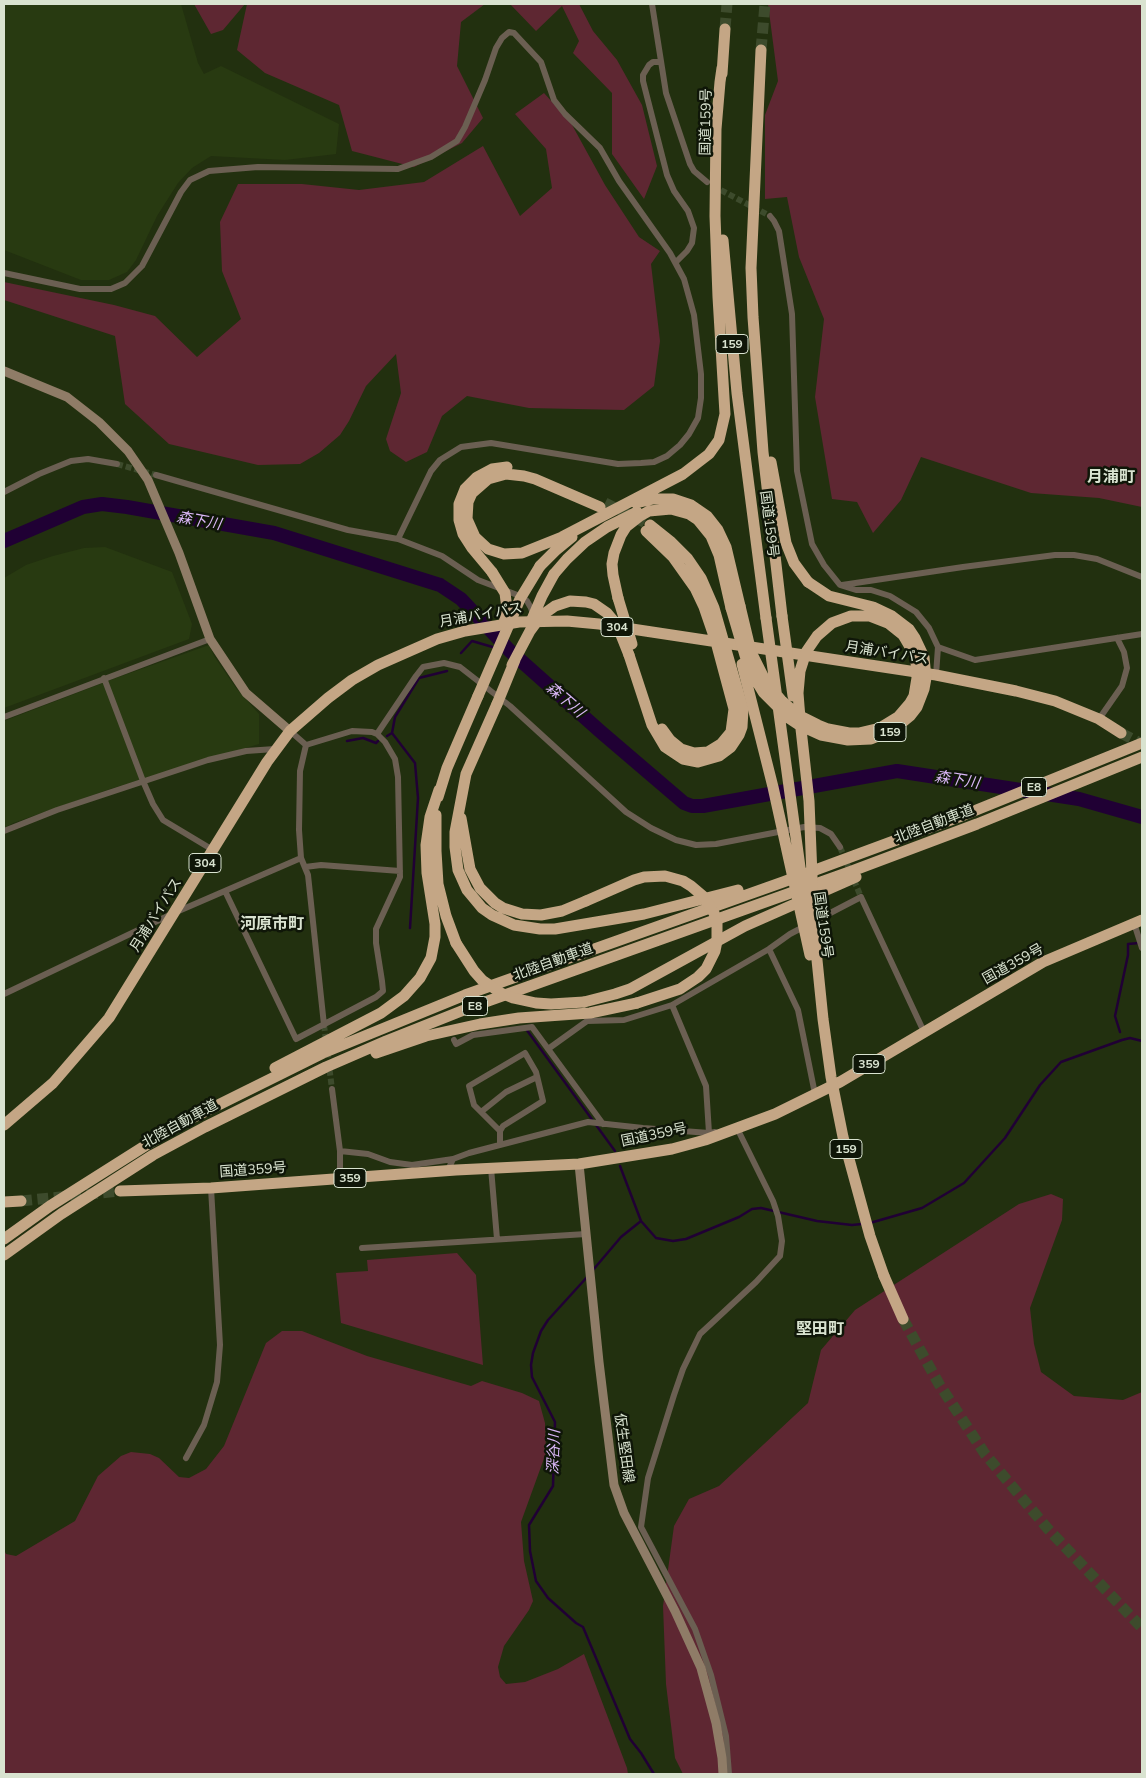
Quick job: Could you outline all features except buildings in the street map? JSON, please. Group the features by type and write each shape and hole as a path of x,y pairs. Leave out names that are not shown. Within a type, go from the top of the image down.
{"highway":[{"name":"国道159号","path":"725,29 722,68 721,177 727,295 738,402 766,618 817,985 843,1137 870,1236 884,1276 903,1319"},
{"name":"国道159号","path":"760,50 751,268 756,366 763,452 805,793 812,908 823,1019"},
{"name":"159","path":"722,68 715,171 718,297 725,404 722,432 719,440 709,454 693,467 602,509 543,546 522,554 495,552 481,544 474,537 467,519 468,502 472,493 488,479 506,474 515,474 535,479 602,509 653,499 673,499 691,505 707,516 718,530 726,547 742,666 780,818 817,985"},
{"name":"159","path":"735,607 750,670 763,692 790,719 811,731 835,739 860,741 893,730 910,716 917,707 926,678 924,657 909,629 892,616 873,607 829,596 808,582 794,564 786,544 756,366"},
{"path":"192,1118 271,1070 381,1013 404,996 420,978 430,958 435,937 435,924 427,873 426,845 430,817 447,768 520,599 540,566 602,509 526,469 509,466 484,472 465,489 459,504 459,520 467,541 492,572 505,593 507,609 494,658"},
{"path":"572,537 633,504"},
{"name":"159","path":"671,508 689,514 698,520 711,536 751,652 766,682 781,700 798,715 803,718 828,729 844,732 859,733 880,728 898,717 914,696 917,678 913,652 903,635 888,623 870,616 851,616 832,623 817,636 806,652 800,671 798,694 800,714 800,721 809,801 812,908"},
{"path":"671,508 640,511 607,527 575,550 554,574 542,596 466,774 460,799 455,832 458,870 467,890 482,908 503,921 520,927 540,929 576,927 608,922 718,896 796,873 939,824"},
{"path":"632,654 613,575 614,553 621,535 640,516 649,512 671,508"},
{"path":"512,666 530,631 541,616 555,606 570,601 594,604 607,613 617,625 632,654 665,734 687,752 701,754 721,744 731,732 733,724 732,702 711,598 701,578 680,550 648,528"},
{"name":"月浦バイパス","path":"4,1125 53,1083 110,1018 267,762 290,731 352,680 378,665 437,638 518,622 567,621 599,624 936,675 1016,691 1056,701 1100,719 1121,733"},
{"name":"北陸自動車道","path":"4,1239 102,1172 192,1118 323,1053 465,994 791,879 964,815 1142,743"},
{"name":"北陸自動車道","path":"4,1255 108,1183 205,1126 326,1067 456,1013 977,824 1142,757"},
{"path":"439,790 436,818 437,876 446,916 456,943 474,972 482,980 501,993 518,1000 536,1003 584,1002 630,989 744,926 977,824"},
{"path":"205,1126 326,1071 426,1036 480,1024 519,1018 590,1013 636,1003 680,989 706,969 715,951 717,922 704,897 683,881 665,876 634,880 551,914 531,916 513,912 495,903 480,888 470,869 463,834 460,799"},
{"name":"国道359号","path":"120,1192 211,1188 448,1170 579,1164 672,1149 705,1140 775,1114 840,1082 1043,962 1138,922"},
{"path":"4,1202 21,1201"}],"main road":[{"path":"4,371 30,380 67,397 99,422 152,478 210,639 246,693 290,731"},
{"name":"仮生堅田線","path":"579,1164 614,1485 624,1513 702,1668 716,1723 723,1774"}],"street":[{"path":"652,4 666,93 690,164 694,172 707,182"},
{"path":"4,274 80,289 111,289 124,283 142,266 181,192 190,180 209,171 258,167 398,169 431,158 456,141 461,134 485,80 496,48 502,38 509,32 514,33 541,62 554,100 565,114 600,148 619,181 676,262 684,279 694,314 701,374 701,398 698,418 680,446 667,456 654,462 618,464 491,443 462,447 440,460 431,471 398,539"},
{"path":"661,62 653,62 649,65 643,75 643,81 667,175 674,191 690,216 694,228 692,242 687,251 676,262"},
{"path":"770,216 779,231 792,314 797,471 812,544 824,566 840,585 856,590 871,590 890,596 916,612 929,628 938,647 936,675"},
{"path":"4,492 39,474 71,461 88,459 117,464"},
{"path":"152,478 348,530 398,539 442,556 478,580 520,596 527,601 531,608 534,621"},
{"path":"840,585 1055,555 1074,555 1097,560 1142,577"},
{"path":"938,647 975,660 1142,634"},
{"path":"1100,719 1122,686 1127,668 1124,652 1117,638"},
{"path":"4,717 210,639"},
{"path":"377,734 424,667 444,663 460,667 510,706 626,812 676,840 696,845 716,844 804,827 820,828 831,834 840,847"},
{"path":"104,678 143,781 153,804 163,820 213,850"},
{"path":"290,731 306,745"},
{"path":"226,891 296,1039 376,997 382,991 376,929 400,877 396,759 377,734 372,732 352,731 306,745"},
{"path":"306,745 300,771 299,830 301,858 308,875 324,1025"},
{"path":"4,831 57,810 208,760 246,751 277,749"},
{"path":"4,994 174,913 301,858"},
{"path":"305,867 321,865 400,871"},
{"path":"548,1049 587,1020 624,1020 672,1005 769,949 790,934 861,897 924,1032"},
{"path":"1138,922 1142,948"},
{"path":"769,949 798,1010 815,1094"},
{"path":"672,1005 706,1086 709,1133"},
{"path":"454,1040 456,1044 473,1035 532,1027 598,1124"},
{"path":"500,1131 474,1106 469,1086 525,1053 537,1077 543,1101 503,1126 500,1131 500,1144"},
{"path":"481,1112 506,1092 537,1077"},
{"path":"332,1089 340,1151 340,1179"},
{"path":"340,1151 368,1154 390,1162 412,1165 453,1160 500,1144 588,1122 709,1133 738,1127 778,1216 782,1241 780,1256 756,1282 700,1334 683,1369 648,1478 641,1527 695,1629 711,1675 726,1736 729,1774"},
{"path":"448,1170 453,1160"},
{"path":"491,1168 497,1239"},
{"path":"186,1458 204,1425 217,1382 220,1345 211,1188"},
{"path":"362,1248 586,1234"}],"shaded area":[{"path":"4,4 181,4 198,63 204,74 221,66 339,124 336,154 285,160 211,156 192,168 178,183 157,216 136,260 127,272 109,280 81,280 4,250"},
{"path":"194,4 245,4 223,30 211,34"},
{"path":"247,4 485,4 461,22 457,66 483,118 462,143 414,167 352,151 339,105 265,73 237,50"},
{"path":"510,4 579,4 593,31 617,60 642,105 657,166 644,199 612,154 612,93 573,53 579,41 562,6 536,31"},
{"path":"768,4 1142,4 1142,507 1099,498 1031,493 921,457 901,500 873,533 857,502 832,499 815,397 824,319 799,257 787,197 765,199 765,115 778,81"},
{"path":"544,93 571,123 605,185 639,237 660,251 651,264 660,341 654,386 624,410 529,408 467,396 442,416 427,452 406,462 390,451 386,439 401,393 396,354 366,386 340,435 319,453 300,464 258,465 169,444 125,404 115,336 4,300 4,282 114,305 155,316 197,357 241,319 222,271 220,222 238,184 302,184 359,190 424,182 483,146 520,216 552,188 546,149 515,114"},
{"path":"105,547 172,572 192,624 189,639 4,708 4,578 26,565 53,556 84,548"},
{"path":"209,645 214,656 236,688 259,714 259,744 113,788 13,823 4,828 4,721"},
{"path":"1051,1194 1063,1199 1062,1220 1030,1308 1034,1344 1041,1372 1074,1396 1123,1400 1142,1392 1142,1774 683,1774 675,1758 666,1684 663,1606 674,1526 689,1499 719,1486 808,1403 821,1350 855,1310 1019,1204"},
{"path":"457,1253 476,1275 483,1365 341,1323 336,1273 368,1271 367,1260"},
{"path":"282,1331 302,1331 367,1356 471,1386 482,1381 522,1393 539,1401 545,1423 546,1453 521,1522 524,1561 533,1601 529,1610 504,1646 498,1667 500,1677 506,1684 525,1682 558,1669 584,1654 628,1774 4,1774 4,1550 6,1554 16,1556 75,1521 98,1476 121,1456 131,1452 150,1454 159,1458 179,1477 189,1478 206,1469 224,1446 266,1343"}],"waterway":[{"name":"森下川","path":"4,541 83,507 102,504 274,533 440,585 461,599 510,651 601,732 684,803 692,806 703,806 897,771 1079,799 1142,817"},
{"path":"461,653 472,641 496,648"},
{"name":"森下川","path":"501,649 510,651"},
{"path":"410,928 418,798 415,763 392,733 395,717 419,678 447,671"},
{"path":"387,736 392,733"},
{"path":"347,741 363,738 376,743 378,741"},
{"path":"1120,1032 1115,1016 1128,955 1128,944 1139,943"},
{"path":"526,1029 615,1151"},
{"path":"870,1223 922,1208 964,1183 1005,1138 1040,1085 1061,1062 1122,1040 1130,1038 1142,1041"},
{"path":"620,1166 641,1221 656,1238 673,1241 686,1239 739,1217 752,1209 761,1208 817,1221 852,1225 862,1224"},
{"name":"深谷川","path":"593,1270 621,1237 641,1221"},
{"name":"深谷川","path":"588,1276 548,1320 541,1331 533,1353 532,1377 555,1422 553,1486 529,1525 530,1551 536,1581 548,1598 583,1627 630,1739 654,1774"}],"tunnel":[{"path":"725,29 727,4"},
{"path":"761,50 765,4"},
{"path":"713,186 770,216"},
{"path":"117,464 156,475"},
{"path":"605,503 650,525"},
{"path":"1121,733 1142,744"},
{"path":"840,847 861,897"},
{"path":"324,1025 332,1089"},
{"path":"21,1201 120,1191"},
{"path":"903,1319 939,1384 985,1454 1048,1529 1142,1628"}],"district":[{"name":"月浦町","path":"1111,477"},
{"name":"河原市町","path":"272,924"},
{"name":"堅田町","path":"820,1329"}]}
